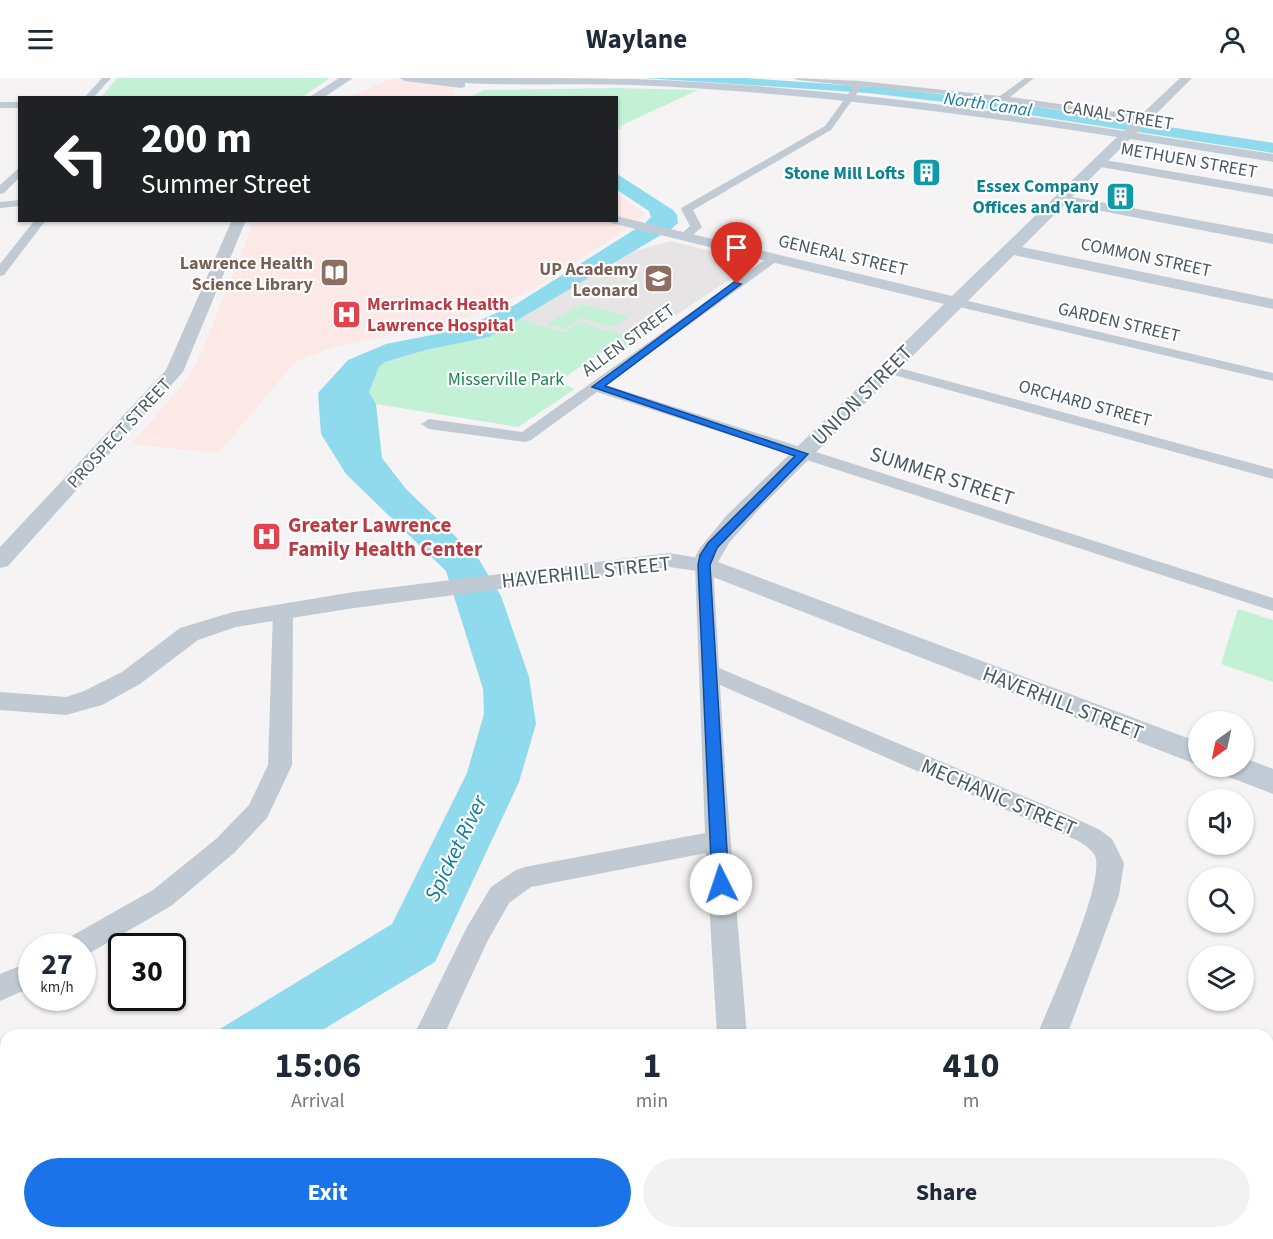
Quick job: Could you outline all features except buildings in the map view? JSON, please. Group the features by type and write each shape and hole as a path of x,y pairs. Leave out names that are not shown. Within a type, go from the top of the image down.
{"main road":[{"path":"318,96 347,78"},
{"name":"CANAL STREET","path":"405,78 500,87 560,84 856,90 980,112 1136,126 1273,158"},
{"name":"UNION STREET","path":"704,565 706,555 712,546 802,454 1185,79"},
{"path":"334,88 361,81"},
{"path":"1062,199 1273,239"},
{"name":"GENERAL STREET","path":"623,221 956,302"},
{"name":"COMMON STREET","path":"1010,249 1273,304"},
{"name":"HAVERHILL STREET","path":"704,565 1188,750"},
{"path":"1254,775 1273,782"}],"street":[{"path":"90,96 107,78"},
{"path":"798,78 812,79 856,90 1003,98 1136,126"},
{"path":"1003,98 1030,78"},
{"path":"681,236 696,227 687,209 828,128 856,90"},
{"path":"0,105 18,105"},
{"name":"METHUEN STREET","path":"1099,163 1273,193"},
{"path":"0,191 18,172"},
{"path":"0,205 18,203"},
{"path":"0,272 40,222"},
{"name":"PROSPECT STREET","path":"0,561 174,372 238,222"},
{"name":"ALLEN STREET","path":"429,424 525,437 773,258"},
{"name":"GARDEN STREET","path":"956,302 1273,377"},
{"name":"ORCHARD STREET","path":"888,369 1273,474"},
{"name":"SUMMER STREET","path":"597,387 1273,605"},
{"name":"HAVERHILL STREET","path":"0,701 66,706 93,698 131,678 189,634 233,620 354,600 669,560 704,565"},
{"path":"704,565 717,841 732,1029"},
{"path":"96,936 162,898 225,846 258,811 280,765 283,612"},
{"name":"MECHANIC STREET","path":"709,672 1059,822 1091,837 1103,846 1111,863 1106,895 1054,1029"},
{"path":"432,1029 477,935 500,895 525,878 717,841"},
{"path":"0,988 18,980"}],"shaded area":[{"path":"392,79 455,88 453,96 350,96"},
{"name":"Merrimack Health Lawrence Hospital","path":"618,194 644,213 642,218 622,232 536,287 500,305 450,323 340,345 296,361 218,453 132,444 189,377 203,349 254,222 618,222"},
{"name":"UP Academy Leonard","path":"670,241 756,262 639,340 581,323 564,332 519,319 634,251"}],"green space":[{"path":"117,78 330,78 303,96 102,96"},
{"path":"617,88 698,90 620,126 621,129 618,129 618,96 472,96 484,90"},
{"path":"582,304 629,317 613,327 581,318 564,329 547,324"},
{"name":"Misserville Park","path":"519,319 564,332 580,322 639,340 620,353 606,349 558,382 575,389 518,427 376,404 369,392 379,367 385,362 426,350 489,337"},
{"path":"1238,609 1273,620 1273,682 1221,664"}],"water":[{"name":"North Canal","path":"645,78 746,78 888,88 1006,102 1273,143 1273,153 952,103 868,93"},
{"name":"Spicket River","path":"618,175 673,210 677,215 678,223 489,337 426,350 385,362 379,367 369,392 376,404 382,458 406,489 478,558 501,596 529,677 536,724 519,782 435,962 324,1029 220,1029 392,924 467,773 484,714 483,689 446,571 346,474 321,434 318,393 348,360 386,344 457,330 513,306 645,223 651,217 649,211 618,191"}],"place":[{"name":"Stone Mill Lofts","path":"926,173"},
{"name":"Essex Company Offices and Yard","path":"1120,196"},
{"name":"Lawrence Health Science Library","path":"334,273"},
{"name":"UP Academy Leonard","path":"659,279"},
{"name":"Merrimack Health Lawrence Hospital","path":"346,314"},
{"name":"Greater Lawrence Family Health Center","path":"267,537"}],"route":[{"path":"721,884 704,565 706,555 712,546 802,454 597,387 737,284"}]}
